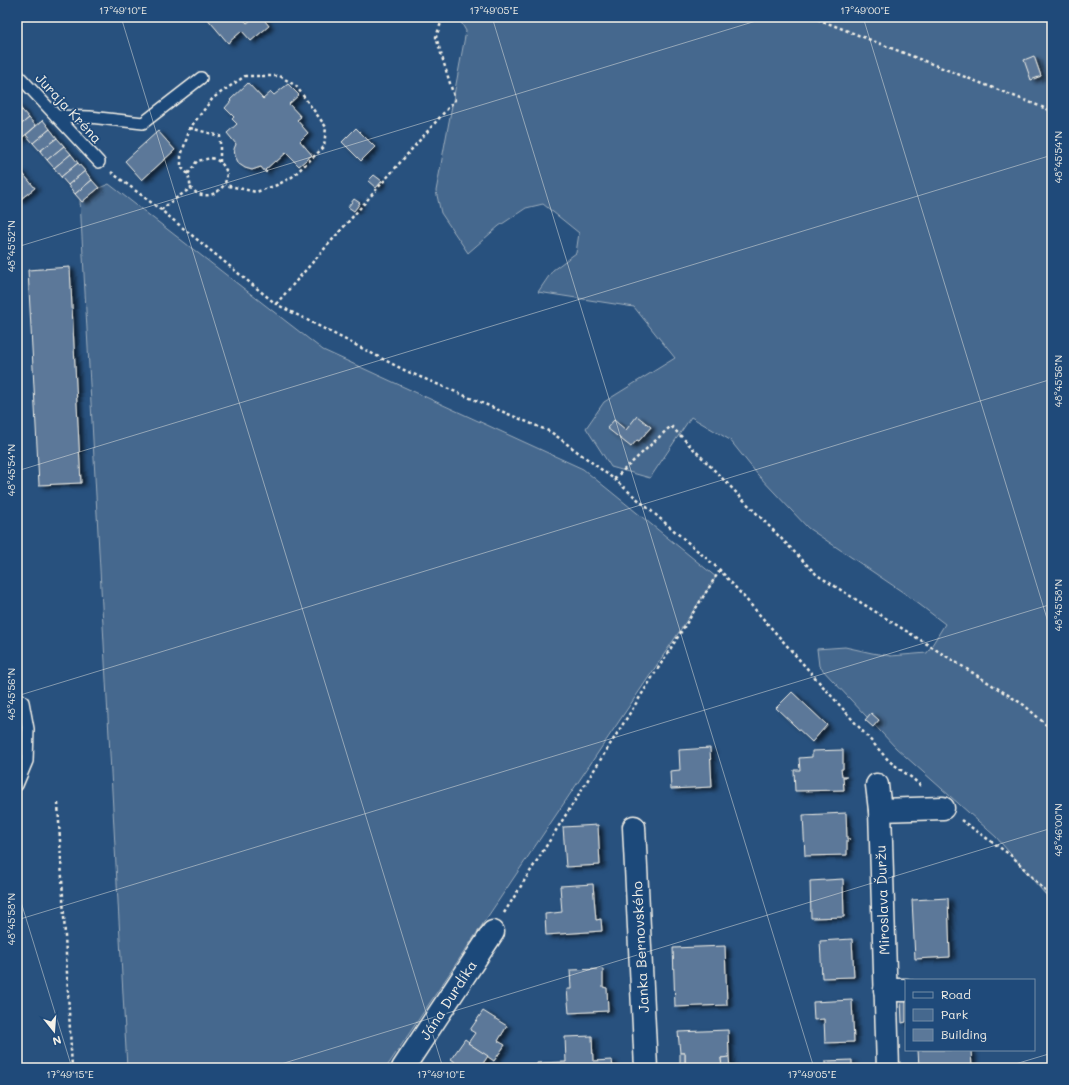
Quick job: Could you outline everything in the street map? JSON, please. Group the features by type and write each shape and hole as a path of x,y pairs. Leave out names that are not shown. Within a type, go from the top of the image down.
{"street":[{"name":"Miroslava Ďuržu","path":"877,785 896,990 888,1068"},
{"path":"880,810 943,808"},
{"name":"Janka Bernovského","path":"634,827 646,1068"},
{"name":"Jána Durdíka","path":"403,1068 493,932"}],"lane":[{"name":"Juraja Kréna","path":"17,74 99,162"},
{"path":"56,116 90,117 143,123 201,78"},
{"path":"17,697 23,702 28,729 27,761 17,785"}],"path":[{"path":"276,304 456,100 436,37 443,17"},
{"path":"812,17 1052,111"},
{"path":"188,174 197,161 211,158 222,164 227,174 225,185 218,192 210,195 199,194 191,188 188,174 181,167 181,156 190,128 213,98 245,76 280,76 296,86 326,127 324,147 292,177 278,185 256,192 225,185"},
{"path":"190,128 220,136 220,163"},
{"path":"99,162 161,210 276,304 406,371 551,432 614,478 720,570 889,761 912,778 943,808 1013,857 1052,898"},
{"path":"161,210 191,188"},
{"path":"614,478 671,426 817,576 1024,704 1052,730"},
{"path":"493,932 720,570"},
{"path":"58,804 72,1068"}],"green space":[{"path":"458,17 1052,17 1052,902 996,837 896,748 819,666 817,649 845,647 891,656 927,653 945,624 907,595 808,528 758,475 730,440 691,417 650,478 611,467 586,428 604,402 675,358 634,307 538,292 553,270 576,253 579,233 543,204 526,208 499,226 468,253 441,213 436,191 466,31"},
{"path":"109,184 323,350 583,469 716,577 386,1068 127,1068 80,200 82,202 99,188"}],"building":[{"path":"206,17 241,17 247,23 255,17 262,17 269,26 251,41 242,31 228,43"},
{"path":"1034,56 1041,76 1031,80 1024,60"},
{"path":"248,83 263,99 271,92 274,95 288,84 299,95 289,104 301,117 297,120 308,133 300,141 312,155 299,166 286,153 265,170 267,172 266,173 261,167 252,170 239,164 235,156 234,149 236,144 227,133 237,124 232,119 234,117 225,108 231,101 230,100"},
{"path":"17,104 22,110 17,115"},
{"path":"22,110 29,118 17,128 17,115"},
{"path":"29,118 36,126 17,142 17,128"},
{"path":"43,120 50,129 33,143 26,135"},
{"path":"356,128 375,147 361,161 342,142"},
{"path":"50,129 57,138 40,151 33,143"},
{"path":"158,131 175,150 142,180 125,161"},
{"path":"57,138 64,146 47,160 40,151"},
{"path":"64,146 71,154 54,168 47,160"},
{"path":"71,154 78,163 61,177 54,168"},
{"path":"78,163 85,171 68,185 61,177"},
{"path":"20,170 35,188 17,202 17,172"},
{"path":"85,171 92,180 75,194 68,185"},
{"path":"374,175 382,181 376,188 368,181"},
{"path":"92,180 99,188 82,202 75,194"},
{"path":"354,199 360,203 354,211 348,207"},
{"path":"70,267 81,483 39,485 28,270"},
{"path":"637,416 651,427 639,441 637,440 631,447 607,428 614,420 626,430"},
{"path":"792,692 827,725 812,742 776,708"},
{"path":"871,713 879,720 873,727 865,720"},
{"path":"710,748 712,787 671,789 670,771 680,770 679,750"},
{"path":"843,750 843,769 841,769 842,776 846,776 843,777 844,790 795,791 794,770 800,770 799,758 812,757 812,751"},
{"path":"846,813 847,839 850,839 847,840 847,855 805,856 803,815"},
{"path":"598,825 600,865 566,867 563,827"},
{"path":"843,879 844,917 811,918 810,881"},
{"path":"593,884 596,920 601,919 602,931 546,935 545,914 562,912 560,886"},
{"path":"948,898 950,957 915,959 912,900"},
{"path":"852,939 854,977 822,978 820,941"},
{"path":"725,946 727,1005 675,1007 673,948"},
{"path":"603,969 603,987 607,988 608,1011 569,1013 567,989 571,989 570,970"},
{"path":"901,999 905,999 905,1022 902,1023"},
{"path":"852,1000 854,1042 825,1043 824,1019 814,1020 813,1002"},
{"path":"483,1011 507,1026 498,1041 505,1045 494,1061 468,1043 475,1033 470,1030"},
{"path":"728,1030 729,1057 721,1058 722,1068 685,1068 685,1053 680,1053 678,1032"},
{"path":"592,1036 593,1061 612,1060 613,1068 537,1068 537,1063 566,1062 565,1037"},
{"path":"465,1039 469,1042 468,1043 488,1056 480,1068 451,1068 455,1062 451,1059"},
{"path":"918,1051 971,1051 972,1068 919,1068"},
{"path":"680,1053 685,1053 685,1068 680,1068"},
{"path":"729,1057 730,1068 722,1068 721,1058"},
{"path":"852,1060 852,1068 826,1068 826,1061"}]}
